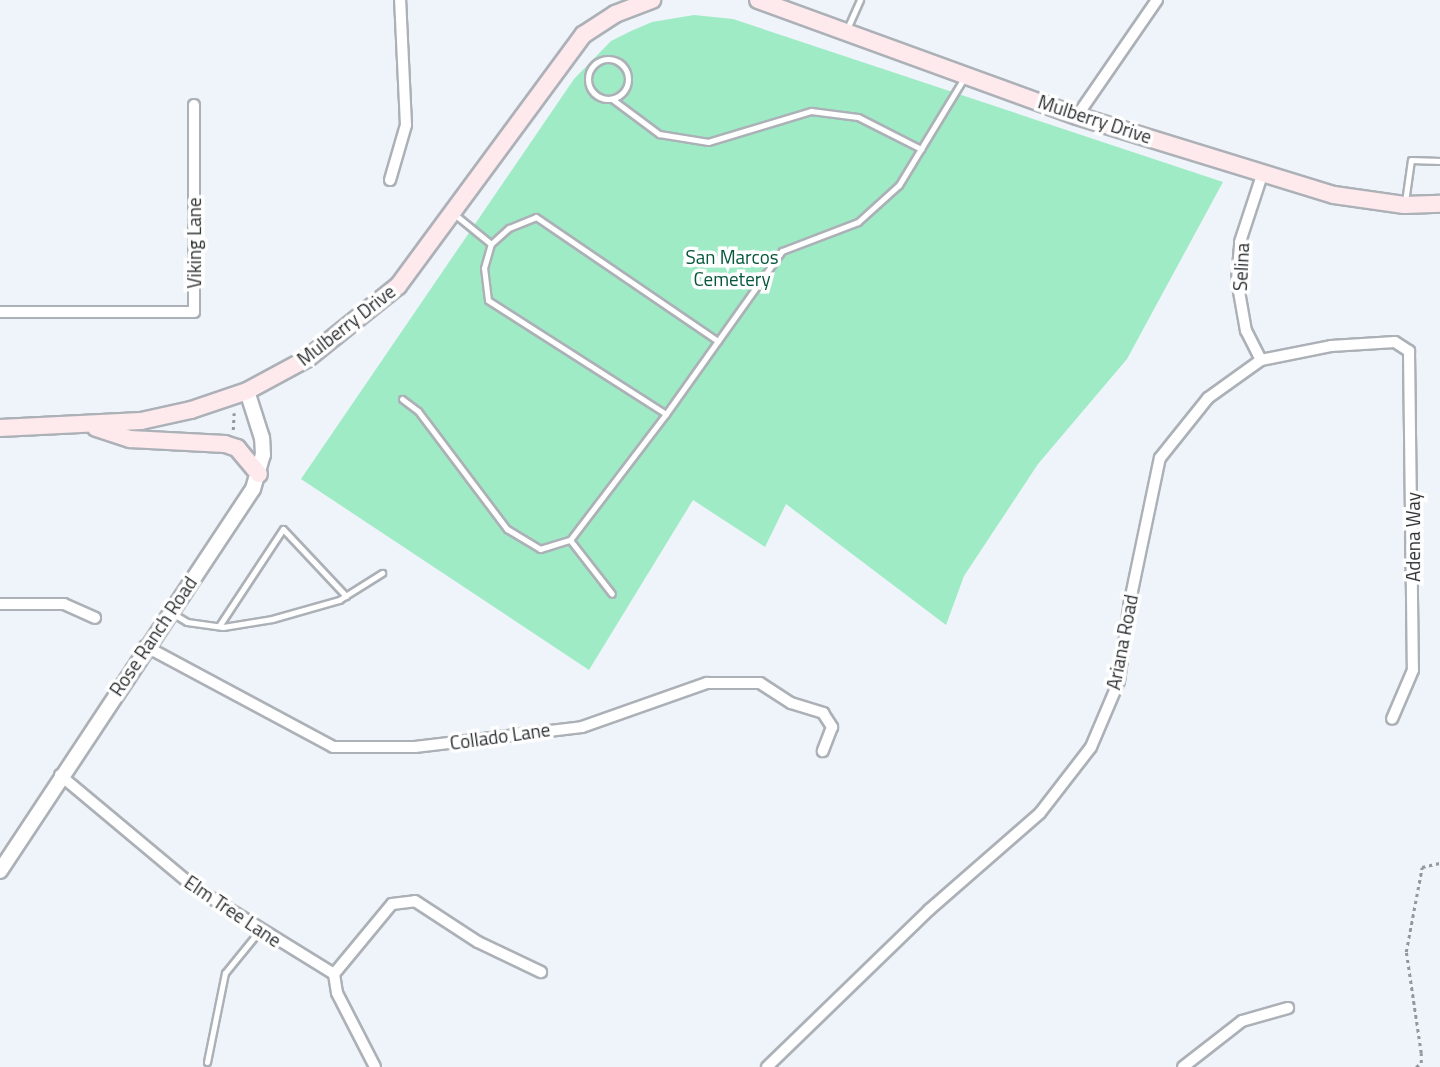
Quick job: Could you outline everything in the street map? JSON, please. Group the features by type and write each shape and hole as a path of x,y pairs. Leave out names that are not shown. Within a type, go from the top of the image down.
{"main road":[{"name":"Mulberry Drive","path":"0,428 87,426 166,415 247,391 309,358 398,286 583,35 615,14 652,0"},
{"name":"Mulberry Drive","path":"758,0 1077,116 1334,195 1404,205 1440,204"},
{"path":"87,426 130,439 225,444 237,448 259,474"}],"street":[{"path":"390,180 406,125 400,0"},
{"path":"1077,116 1157,0"},
{"name":"Viking Lane","path":"0,312 194,312 194,105"},
{"name":"Selina","path":"1261,360 1246,331 1237,280 1240,243 1264,172"},
{"name":"Ariana Road","path":"767,1067 929,910 1040,813 1091,747 1119,681 1130,601 1160,458 1208,398 1261,360 1331,346 1395,342 1409,351"},
{"name":"Adena Way","path":"1392,719 1413,670 1409,351"},
{"name":"Rose Ranch Road","path":"0,871 60,775 259,474 262,438 247,391"},
{"path":"0,604 64,604 94,618"},
{"name":"Collado Lane","path":"145,646 333,747 415,747 582,727 708,683 760,683 792,703 824,713 832,727 824,751"},
{"name":"Elm Tree Lane","path":"60,775 195,888 334,974"},
{"path":"375,1067 337,993 334,974 392,904 415,901 478,942 541,972"},
{"path":"1183,1067 1242,1021 1288,1008"}],"lane":[{"path":"846,32 860,0"},
{"path":"611,99 623,93 628,75 622,64 604,59 593,64 588,81 598,97 611,99 659,134 708,142 811,111 858,117 920,149"},
{"path":"402,399 418,411 508,530 540,549 570,540 666,414 782,251 858,222 899,185 965,75"},
{"path":"1404,205 1411,160 1440,161"},
{"path":"453,213 491,244"},
{"path":"666,414 488,300 484,268 491,244 509,228 536,216 718,341"},
{"path":"219,626 283,529 346,596"},
{"path":"570,540 612,594"},
{"path":"169,611 187,622 219,626 301,612 346,596 382,573"},
{"path":"207,1062 225,973 260,930"}],"path":[{"path":"234,413 230,425 239,433"},
{"path":"1416,1067 1421,1063 1421,1053 1406,952 1422,867 1440,863"}],"green space":[{"name":"San Marcos Cemetery","path":"694,15 733,19 1223,182 1127,359 1038,464 964,576 946,625 786,504 765,547 693,500 589,670 301,479 574,79 611,41 652,22"}]}
